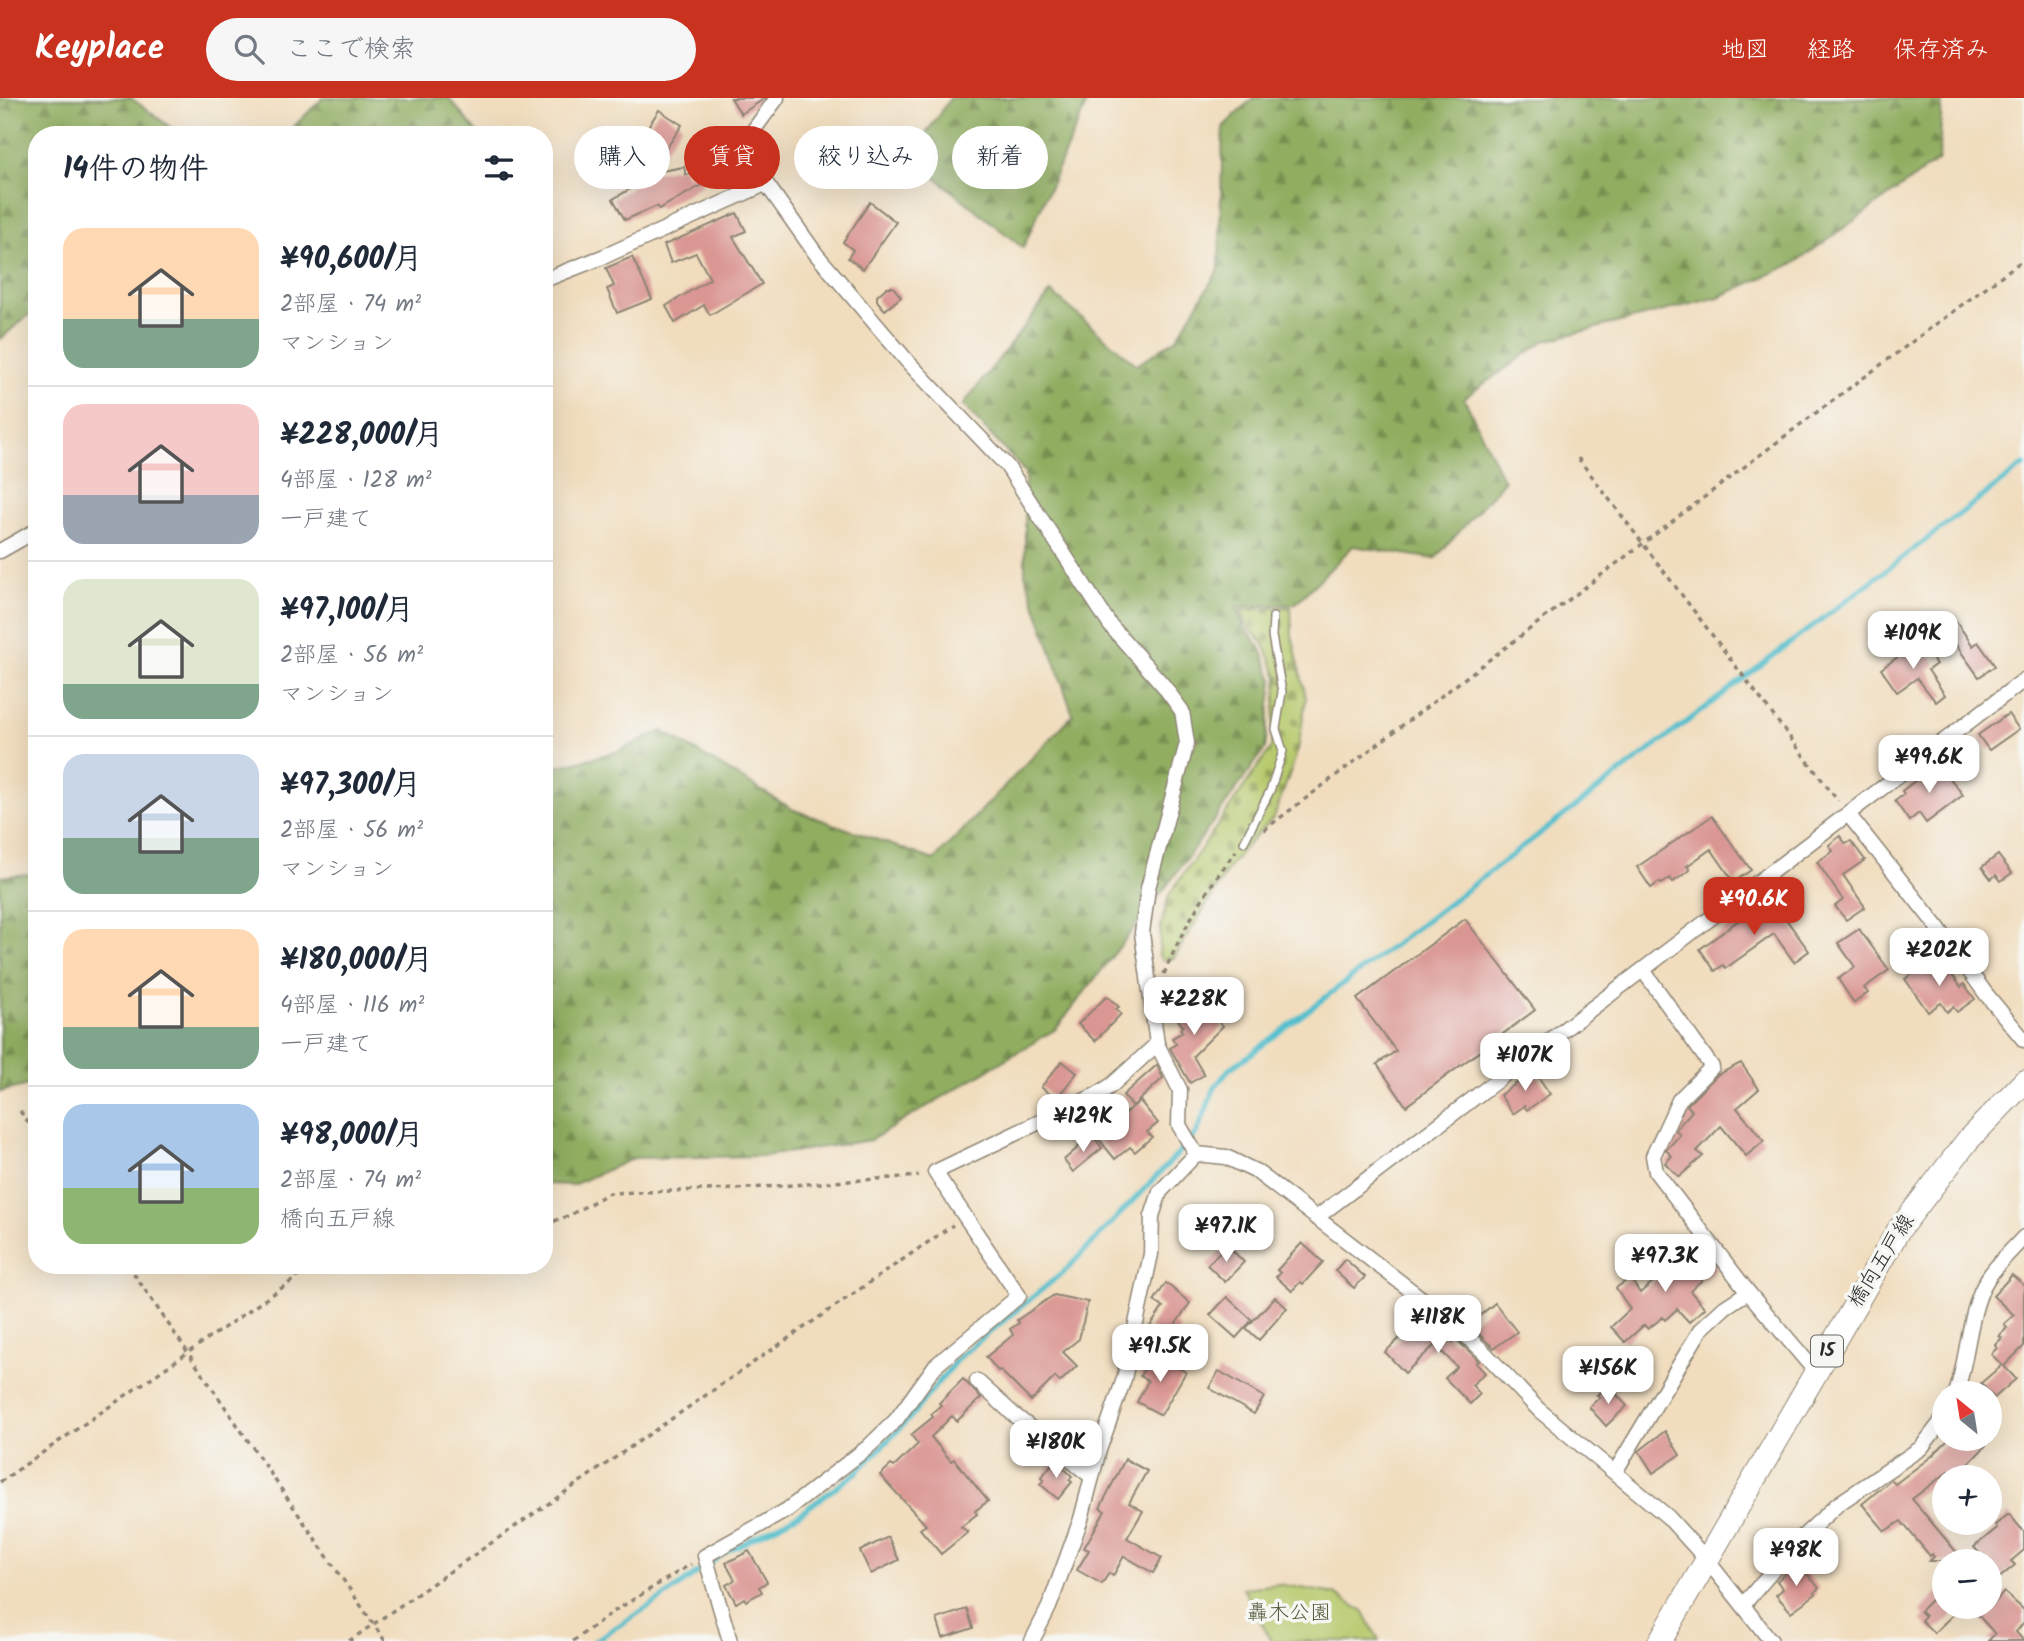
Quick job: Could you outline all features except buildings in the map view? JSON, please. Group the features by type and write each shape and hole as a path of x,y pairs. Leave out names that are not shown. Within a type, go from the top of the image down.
{"main road":[{"name":"橋向五戸線","path":"1660,1641 1898,1231 1968,1140 2024,1082"}],"street":[{"path":"757,126 777,98"},
{"path":"553,276 754,189"},
{"path":"769,189 816,254 908,362 1007,466 1110,625 1163,685 1182,711 1186,743 1148,888 1144,959 1157,1044 1180,1090 1179,1125 1196,1154"},
{"path":"0,551 28,535"},
{"path":"1316,1218 2024,680"},
{"path":"1848,814 2024,1040"},
{"path":"1643,970 1712,1067 1679,1100 1653,1156 1656,1172 1748,1292 1815,1371"},
{"path":"730,1641 705,1556 787,1510 867,1448 896,1420 935,1366 1018,1296 935,1172 1098,1094 1112,1085 1157,1044"},
{"path":"1196,1154 1227,1157 1257,1172 1443,1315 1482,1350 1539,1410 1668,1517 1707,1560 1771,1641"},
{"path":"1032,1641 1053,1596 1081,1519 1099,1450 1124,1379 1151,1254 1152,1216 1160,1192 1196,1154"},
{"path":"1960,1381 1977,1302 1988,1279 2024,1237"},
{"path":"1615,1472 1701,1329 1725,1307 1748,1292"},
{"path":"977,1381 1013,1414 1092,1477"},
{"path":"1743,1605 1798,1541 1838,1504 1921,1448 1932,1434"}],"lane":[{"path":"1244,842 1270,791 1283,751 1276,729 1282,692 1272,636 1273,617"}],"path":[{"path":"1150,992 1163,977 1174,950 1219,873 1244,842 1274,824 2024,259"},
{"path":"1578,458 1848,814"},
{"path":"20,1111 28,1122"},
{"path":"553,1222 570,1215 608,1192 736,1189 919,1176 935,1172"},
{"path":"349,1641 964,1217"},
{"path":"134,1274 385,1641"},
{"path":"0,1482 303,1274"},
{"path":"573,1641 613,1612 705,1556"}],"green space":[{"path":"0,98 131,98 169,126 28,126 28,316 0,339"},
{"path":"323,98 449,98 472,126 294,126"},
{"path":"950,98 1089,98 1023,248 938,179 938,126 931,126"},
{"path":"1253,98 1942,98 1939,160 1795,263 1719,297 1544,341 1464,398 1504,481 1435,559 1353,546 1295,604 1237,607 1244,627 1260,647 1273,680 1265,749 1175,875 1056,1029 871,1140 765,1156 634,1158 573,1185 553,1184 553,768 616,752 662,731 794,810 934,860 1073,715 1025,574 1025,472 963,405 1051,292 1137,365 1177,338 1219,269 1223,127"},
{"path":"1291,607 1292,635 1306,698 1298,750 1274,817 1229,868 1174,958 1163,960 1159,956 1161,925 1169,895 1271,748 1278,677 1264,644 1247,626 1241,610"},
{"path":"28,874 28,1085 0,1092 0,877"},
{"name":"轟木公園","path":"1278,1584 1335,1594 1364,1612 1379,1641 1271,1641 1243,1588"}],"waterway":[{"path":"594,1641 664,1597 726,1552 798,1515 856,1473 908,1420 959,1357 1066,1270 1178,1154 1197,1132 1215,1087 1229,1069 2024,465"}]}
